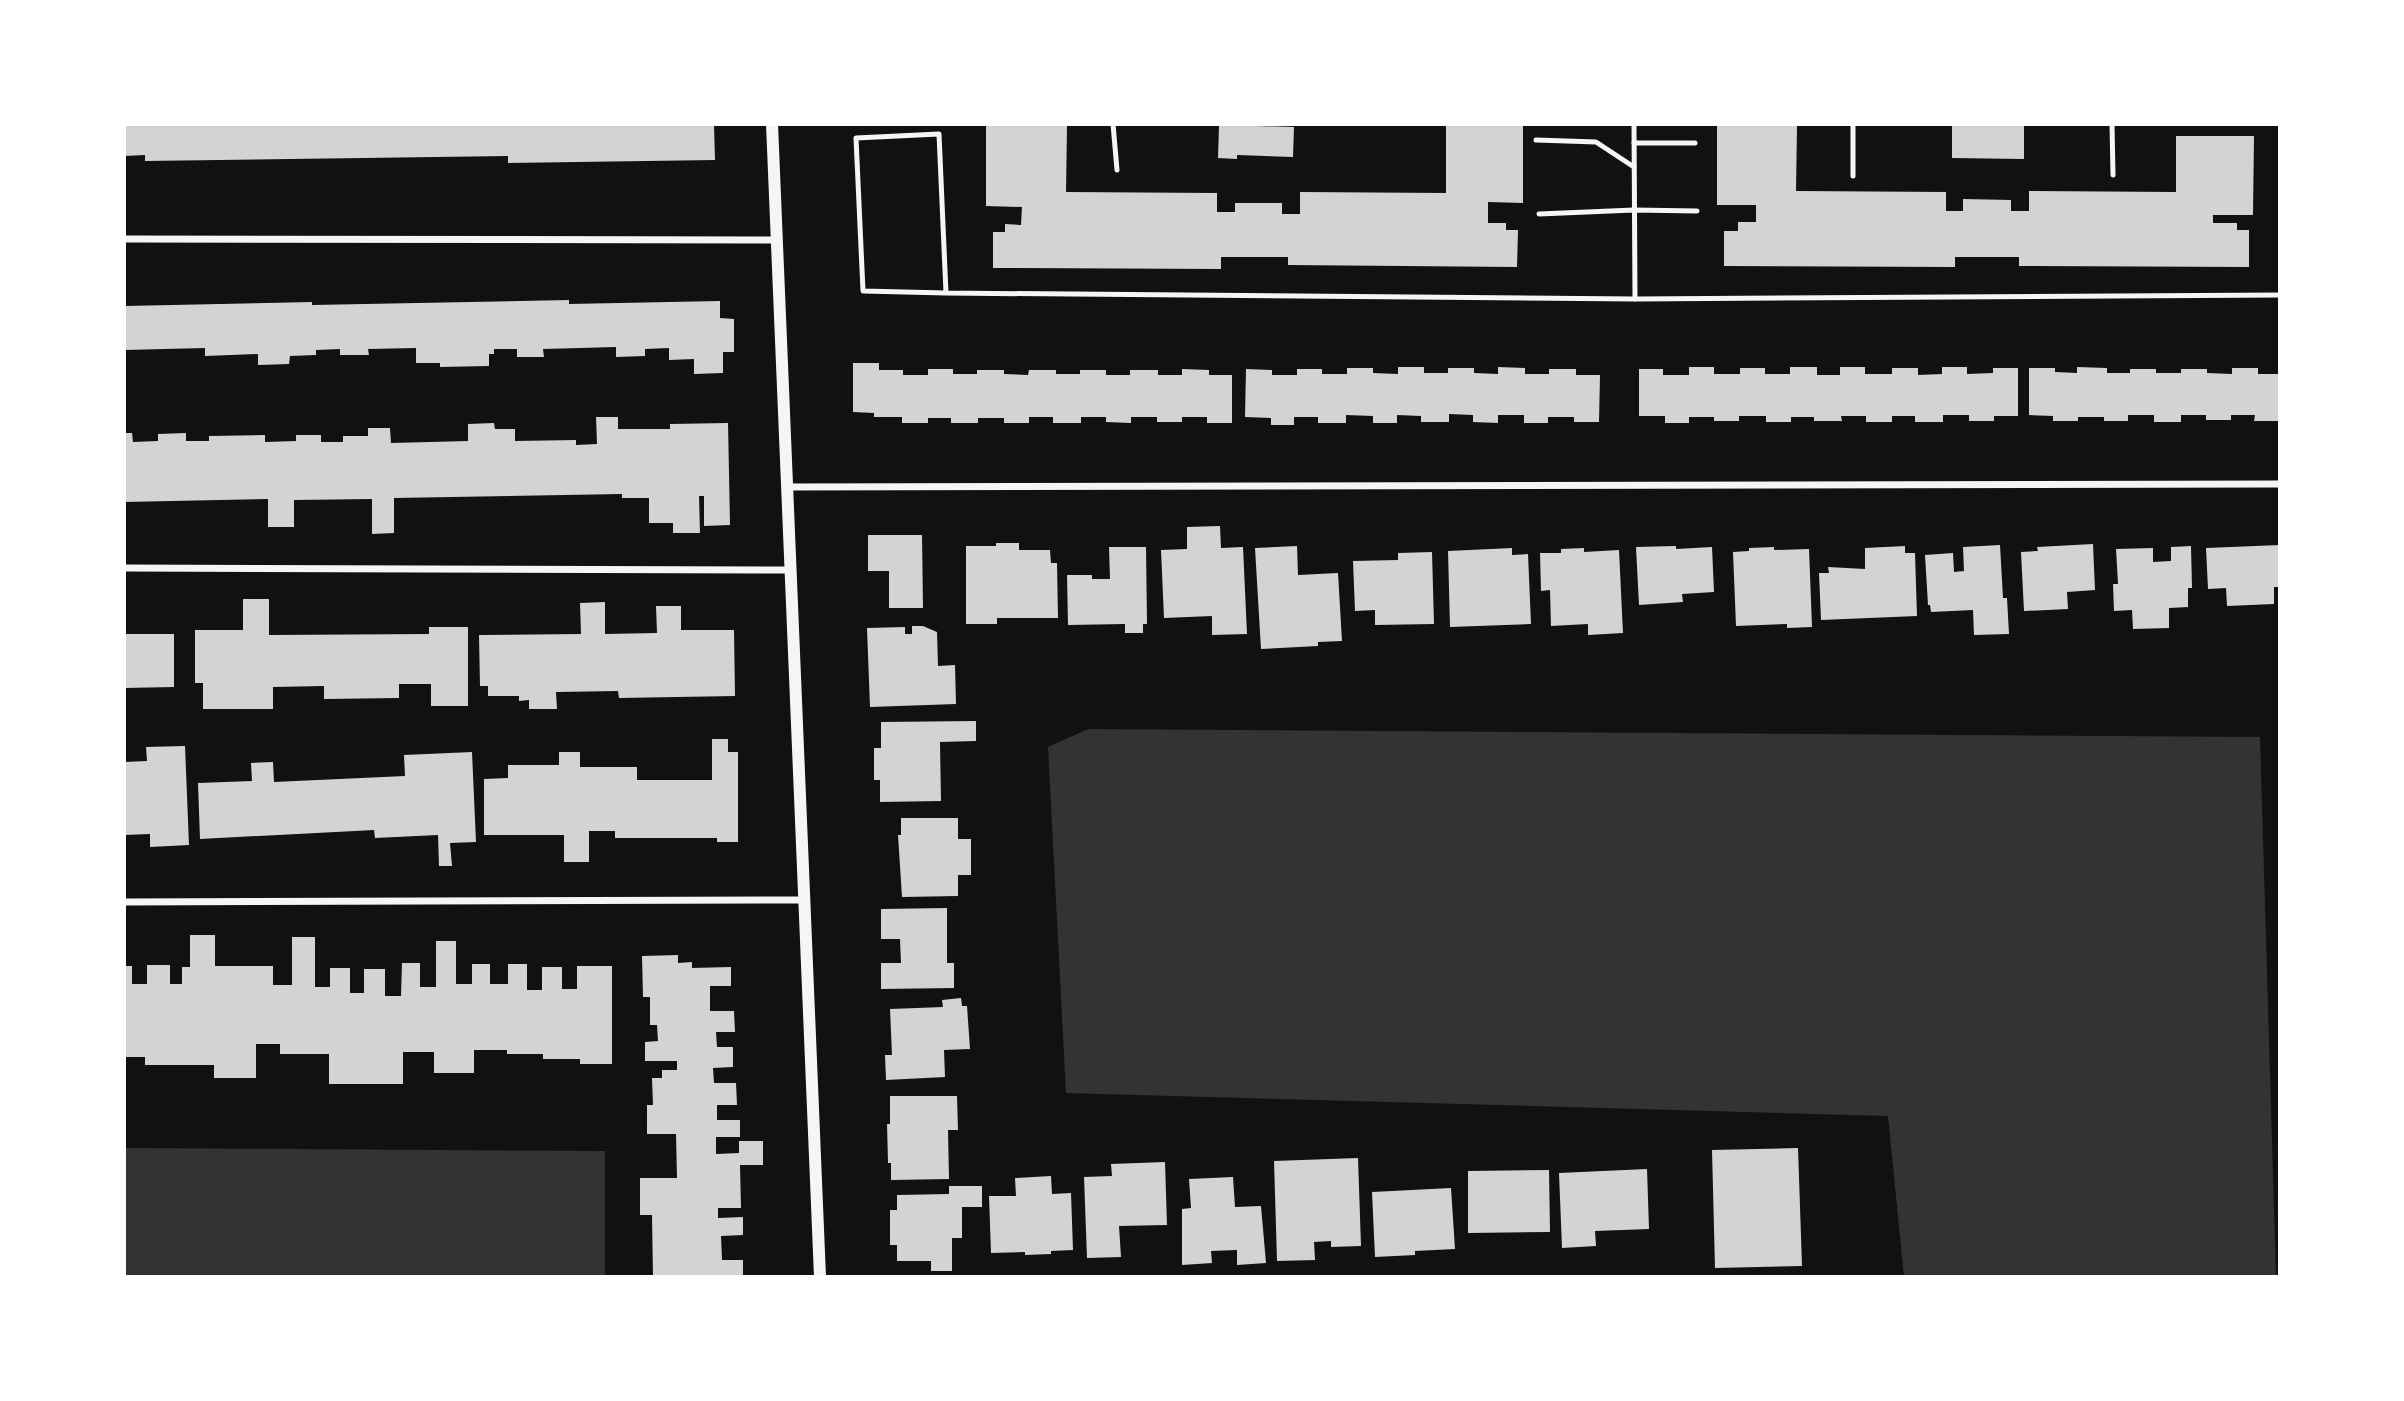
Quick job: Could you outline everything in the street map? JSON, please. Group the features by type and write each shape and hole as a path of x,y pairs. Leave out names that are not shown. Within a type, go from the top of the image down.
{"street":[{"path":"772,124 820,1277"},
{"path":"124,239 777,240"},
{"path":"787,487 2280,484"},
{"path":"124,568 791,570"},
{"path":"124,902 804,900"}],"lane":[{"path":"1113,124 1116,170"},
{"path":"1633,124 1635,299"},
{"path":"1853,124 1853,176"},
{"path":"2112,124 2113,174"},
{"path":"946,293 939,134 856,138 863,291 946,293 1635,299 2280,295"},
{"path":"1536,140 1596,142 1634,167"},
{"path":"1634,143 1695,143"},
{"path":"1539,214 1696,211"}],"shaded area":[{"path":"1088,729 2260,737 2276,1277 1904,1277 1888,1116 1066,1093 1048,747"},
{"path":"124,1148 605,1151 605,1277 124,1277"}],"building":[{"path":"124,124 714,124 715,160 508,163 508,156 145,161 145,155 124,156"},
{"path":"1446,124 1523,124 1523,203 1488,202 1488,223 1506,223 1506,230 1518,230 1517,267 1288,265 1288,257 1221,257 1221,269 993,268 993,232 1005,232 1005,224 1021,225 1022,207 986,206 986,126 1067,126 1066,192 1217,193 1217,212 1235,212 1235,203 1282,203 1282,214 1300,214 1300,192 1446,193"},
{"path":"1219,125 1294,127 1293,157 1237,155 1237,159 1218,158"},
{"path":"1717,125 1797,126 1796,191 1946,192 1946,211 1963,211 1963,199 2011,200 2011,211 2029,211 2029,191 2176,192 2176,136 2254,136 2253,215 2213,215 2213,223 2237,223 2237,230 2249,230 2249,267 2019,266 2019,257 1955,257 1955,267 1724,266 1724,231 1738,231 1738,222 1756,222 1756,205 1717,205"},
{"path":"1952,125 2024,126 2024,159 1952,158"},
{"path":"569,300 569,304 720,301 720,318 734,319 734,352 723,352 723,373 694,374 694,359 669,360 669,348 645,349 645,356 616,357 616,347 543,349 544,357 517,357 517,349 494,349 494,354 489,354 489,366 440,367 440,363 416,363 416,348 368,349 369,355 340,355 340,349 316,350 316,355 290,356 289,364 258,365 258,354 205,356 205,348 124,350 124,306"},
{"path":"853,363 879,363 879,370 903,370 903,375 928,375 928,369 953,369 953,374 977,374 977,370 1004,370 1004,374 1028,375 1029,370 1056,370 1056,374 1080,374 1080,370 1106,370 1106,375 1130,375 1130,370 1158,370 1158,375 1182,375 1182,369 1209,370 1209,375 1232,375 1232,423 1207,423 1207,417 1182,417 1182,422 1157,422 1157,417 1131,417 1131,423 1106,422 1106,417 1081,417 1081,423 1053,423 1053,417 1029,417 1029,423 1004,423 1004,418 978,418 978,423 951,423 951,418 928,418 928,423 902,423 902,417 874,417 874,413 853,412"},
{"path":"1398,367 1424,367 1424,373 1448,373 1448,368 1474,368 1474,373 1498,374 1498,367 1525,368 1525,374 1549,374 1549,369 1576,369 1576,375 1600,375 1599,422 1574,422 1574,417 1548,417 1548,423 1524,423 1524,415 1498,415 1498,423 1473,422 1473,415 1449,414 1449,422 1421,422 1421,416 1397,415 1397,423 1373,423 1373,416 1346,415 1346,423 1318,423 1318,417 1294,417 1294,425 1271,425 1271,418 1245,417 1246,369 1272,370 1272,375 1297,375 1297,369 1322,369 1322,374 1347,374 1347,368 1373,368 1373,373 1398,374"},
{"path":"1689,367 1714,367 1714,374 1740,374 1740,368 1765,368 1765,374 1790,374 1790,367 1817,367 1817,375 1840,375 1840,367 1865,367 1865,374 1892,374 1892,368 1918,368 1918,375 1942,374 1942,367 1967,367 1967,374 1993,373 1993,368 2018,368 2018,416 1994,416 1994,421 1969,421 1969,415 1943,415 1943,422 1915,422 1915,416 1892,416 1892,422 1866,422 1866,416 1841,416 1842,421 1814,421 1814,417 1791,417 1791,422 1766,422 1766,416 1739,416 1739,421 1689,417 1689,423 1665,423 1665,416 1639,416 1639,369 1663,369 1663,375 1689,375"},
{"path":"2077,367 2107,368 2107,373 2130,373 2130,369 2181,373 2181,369 2207,369 2207,373 2232,374 2232,368 2258,368 2258,374 2280,374 2280,421 2254,421 2255,415 2231,415 2231,420 2206,420 2206,415 2181,415 2181,422 2154,422 2154,415 2128,415 2128,421 2078,417 2078,421 2053,421 2053,416 2029,415 2029,368 2055,368 2055,372 2077,373"},
{"path":"596,417 618,417 618,429 670,429 670,424 728,423 730,525 704,526 704,496 699,496 700,533 673,533 673,523 649,523 649,498 622,498 622,494 394,498 394,533 372,534 372,499 294,500 294,527 268,527 268,499 124,502 124,433 132,433 133,442 158,441 158,434 186,433 186,441 209,441 209,436 265,435 265,442 296,441 296,435 321,435 321,442 343,442 343,436 368,436 368,428 390,428 391,443 468,441 468,424 494,423 495,429 515,429 515,441 576,440 576,445 597,444"},
{"path":"1220,526 1221,548 1243,547 1247,634 1212,635 1212,616 1164,618 1161,550 1187,549 1187,527"},
{"path":"868,535 922,535 923,608 889,608 889,571 868,571"},
{"path":"996,543 1019,543 1019,550 1050,550 1051,563 1057,563 1058,618 997,618 997,624 966,624 966,546 996,546"},
{"path":"2093,544 2095,590 2067,592 2068,609 2024,611 2021,552 2038,551 2037,547"},
{"path":"2000,545 2003,598 2007,598 2009,634 1974,635 1973,610 1931,612 1928,605 1925,555 1953,553 1954,572 1964,571 1963,547"},
{"path":"2280,545 2280,587 2274,587 2274,604 2227,606 2226,588 2208,589 2206,548"},
{"path":"1297,546 1298,575 1338,573 1342,641 1318,642 1318,646 1261,649 1255,548"},
{"path":"1676,546 1676,549 1712,547 1714,592 1682,594 1683,602 1639,605 1636,547"},
{"path":"1905,546 1905,553 1915,553 1917,616 1821,620 1819,573 1829,573 1828,567 1865,569 1865,548"},
{"path":"2191,546 2192,588 2188,588 2188,607 2169,608 2169,628 2133,629 2132,610 2114,611 2113,584 2118,584 2116,549 2153,548 2153,562 2171,561 2171,547"},
{"path":"1109,547 1146,547 1147,624 1143,624 1143,633 1125,633 1125,624 1068,625 1067,575 1092,575 1092,579 1110,579"},
{"path":"1774,547 1774,550 1809,549 1812,627 1787,628 1787,624 1736,626 1733,552"},
{"path":"1512,548 1512,555 1528,554 1531,624 1450,627 1448,551"},
{"path":"1584,548 1584,552 1619,550 1623,633 1588,635 1588,624 1551,626 1550,590 1541,591 1540,553 1561,553 1561,549"},
{"path":"1432,552 1434,624 1375,625 1375,610 1355,611 1353,561 1398,560 1398,553"},
{"path":"243,599 269,599 269,635 429,634 429,627 468,627 468,706 431,706 431,684 399,684 399,698 324,699 324,686 273,687 273,709 203,709 203,683 195,683 195,630 243,630"},
{"path":"605,602 605,634 657,633 656,606 681,606 681,630 734,630 735,696 619,698 618,691 556,692 557,709 529,709 529,700 519,701 519,696 488,696 488,686 480,686 479,635 581,634 580,603"},
{"path":"912,626 923,626 937,632 938,666 955,665 956,704 870,707 867,628 905,627 905,634 912,634"},
{"path":"124,634 174,634 174,687 124,688"},
{"path":"976,721 976,741 940,742 941,801 880,802 880,780 874,780 874,748 881,748 881,722"},
{"path":"712,739 728,739 728,752 738,752 738,842 717,842 717,838 615,838 615,831 589,831 589,862 564,862 564,835 484,835 484,779 508,778 508,765 559,765 559,752 580,752 580,767 637,767 637,780 712,780"},
{"path":"185,746 189,845 150,847 150,834 124,835 124,762 147,761 146,747"},
{"path":"472,752 476,842 450,843 452,866 439,866 438,835 375,838 374,830 200,839 198,783 252,781 251,763 273,762 274,782 405,776 404,755"},
{"path":"901,818 958,818 958,839 971,839 971,875 958,875 958,896 902,897 898,835 901,835"},
{"path":"947,908 947,963 954,963 954,988 881,989 881,963 901,963 900,939 881,939 881,909"},
{"path":"190,935 215,935 215,966 273,966 273,985 292,985 292,937 315,937 315,987 330,987 330,968 350,968 350,993 364,993 364,969 385,969 385,996 401,996 402,963 420,963 420,987 436,987 436,941 456,941 456,984 472,984 472,964 490,964 490,984 508,984 508,964 527,964 527,990 542,990 542,967 562,967 562,989 577,989 577,966 612,966 612,1064 580,1064 580,1059 543,1059 543,1054 507,1054 507,1050 474,1050 474,1073 434,1073 434,1052 403,1052 403,1084 329,1084 329,1054 280,1054 280,1044 256,1044 256,1078 214,1078 214,1065 145,1065 145,1057 124,1057 124,966 132,966 132,984 147,984 147,965 170,965 170,984 182,984 182,967 190,967"},
{"path":"678,955 678,963 692,962 692,968 731,967 731,986 710,986 710,1011 734,1011 735,1032 716,1032 717,1047 733,1047 733,1067 713,1068 714,1083 736,1083 737,1105 717,1105 717,1120 740,1120 740,1137 716,1137 716,1154 739,1153 739,1141 763,1141 763,1165 740,1165 741,1208 718,1208 718,1218 743,1217 743,1235 721,1236 722,1260 743,1260 743,1277 653,1277 652,1215 640,1215 640,1178 677,1178 676,1134 647,1134 647,1105 653,1105 652,1078 662,1078 662,1070 677,1070 677,1061 645,1061 645,1042 658,1041 657,1025 650,1025 650,997 643,997 642,956"},
{"path":"961,998 962,1006 967,1006 970,1049 944,1050 945,1077 886,1080 885,1055 892,1055 890,1009 943,1007 942,1000"},
{"path":"890,1096 957,1096 958,1130 948,1130 949,1179 891,1180 887,1124 890,1124"},
{"path":"1798,1148 1802,1266 1715,1268 1712,1150"},
{"path":"1358,1158 1361,1246 1331,1247 1331,1241 1314,1242 1315,1260 1277,1261 1274,1161"},
{"path":"1165,1162 1167,1225 1119,1226 1121,1257 1087,1258 1084,1177 1112,1176 1111,1164"},
{"path":"1647,1169 1649,1229 1595,1231 1596,1246 1562,1248 1559,1173"},
{"path":"1549,1170 1550,1232 1468,1233 1468,1171"},
{"path":"1051,1176 1052,1194 1071,1193 1073,1250 1025,1255 1025,1252 991,1253 989,1196 1016,1196 1015,1178"},
{"path":"1233,1177 1235,1207 1261,1206 1266,1263 1237,1265 1237,1250 1211,1251 1212,1263 1182,1265 1182,1209 1191,1208 1189,1179"},
{"path":"949,1186 982,1186 982,1207 962,1207 962,1238 952,1238 952,1271 931,1271 931,1261 897,1261 897,1245 890,1245 890,1210 897,1210 897,1195 949,1194"},
{"path":"1451,1188 1455,1249 1375,1257 1372,1192"}]}
